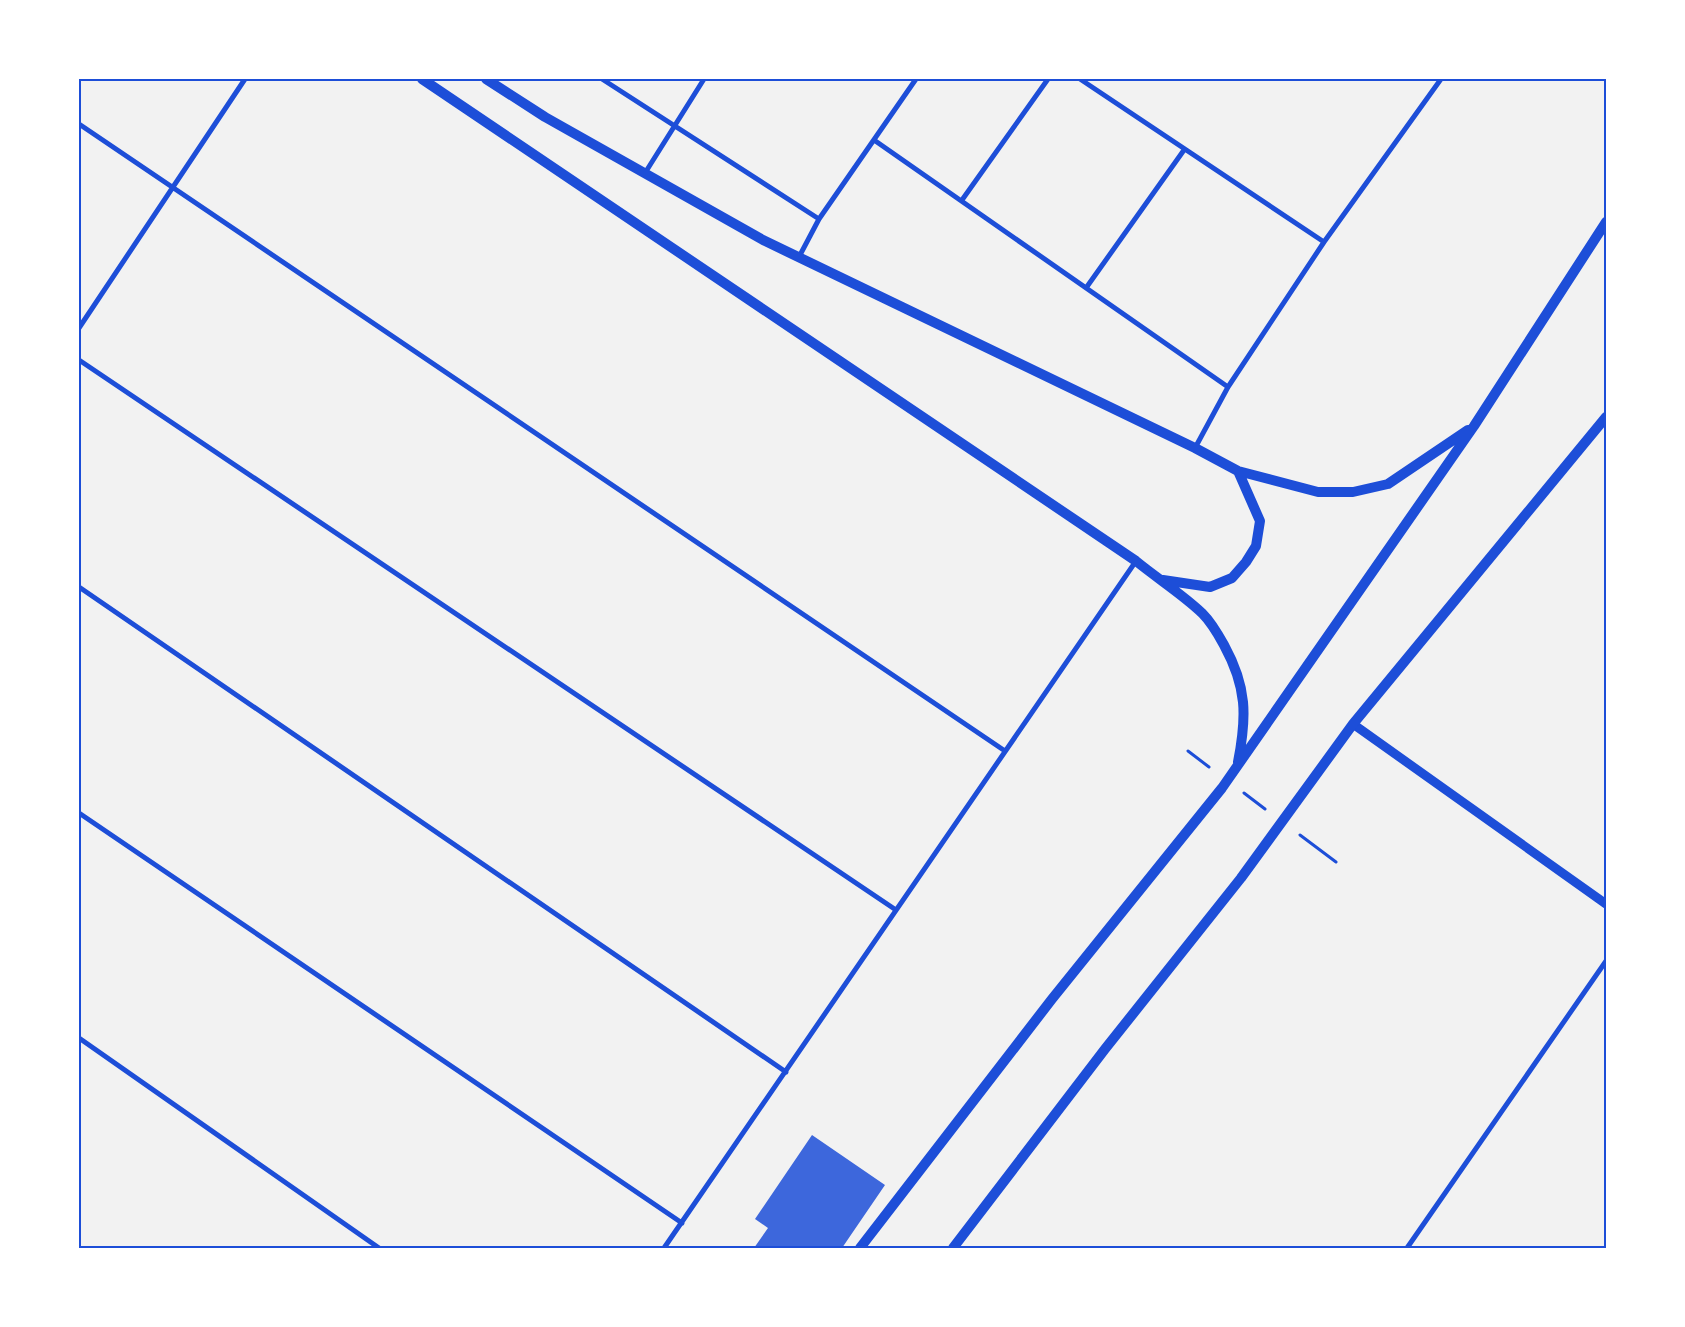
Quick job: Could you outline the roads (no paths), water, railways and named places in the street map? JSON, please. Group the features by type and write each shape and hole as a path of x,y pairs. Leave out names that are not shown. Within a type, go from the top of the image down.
{"main road":[{"path":"422,79 1136,561 1183,596 1204,615 1218,635 1231,658 1241,682 1244,710 1237,766"},
{"path":"486,79 545,117 763,240 1195,448 1238,471 1318,492 1353,492 1388,484 1474,426"},
{"path":"860,1248 1052,999 1222,788 1474,426 1606,222"},
{"path":"953,1248 1105,1049 1241,878 1353,724 1606,417"},
{"path":"1160,580 1210,587 1232,578 1246,562 1256,546 1260,521 1238,471"}],"street":[{"path":"79,328 245,79"},
{"path":"602,79 819,219"},
{"path":"644,174 704,79"},
{"path":"798,257 819,219 916,79"},
{"path":"962,200 1048,79"},
{"path":"1080,79 1324,242"},
{"path":"1195,448 1228,387 1324,242 1441,79"},
{"path":"79,124 1006,750"},
{"path":"874,140 1228,387"},
{"path":"1086,288 1184,150"},
{"path":"79,360 896,910"},
{"path":"664,1248 1136,561"},
{"path":"79,587 786,1072"},
{"path":"1353,724 1606,904"},
{"path":"79,814 682,1223"},
{"path":"1407,1248 1606,962"},
{"path":"79,1038 378,1248"}]}
